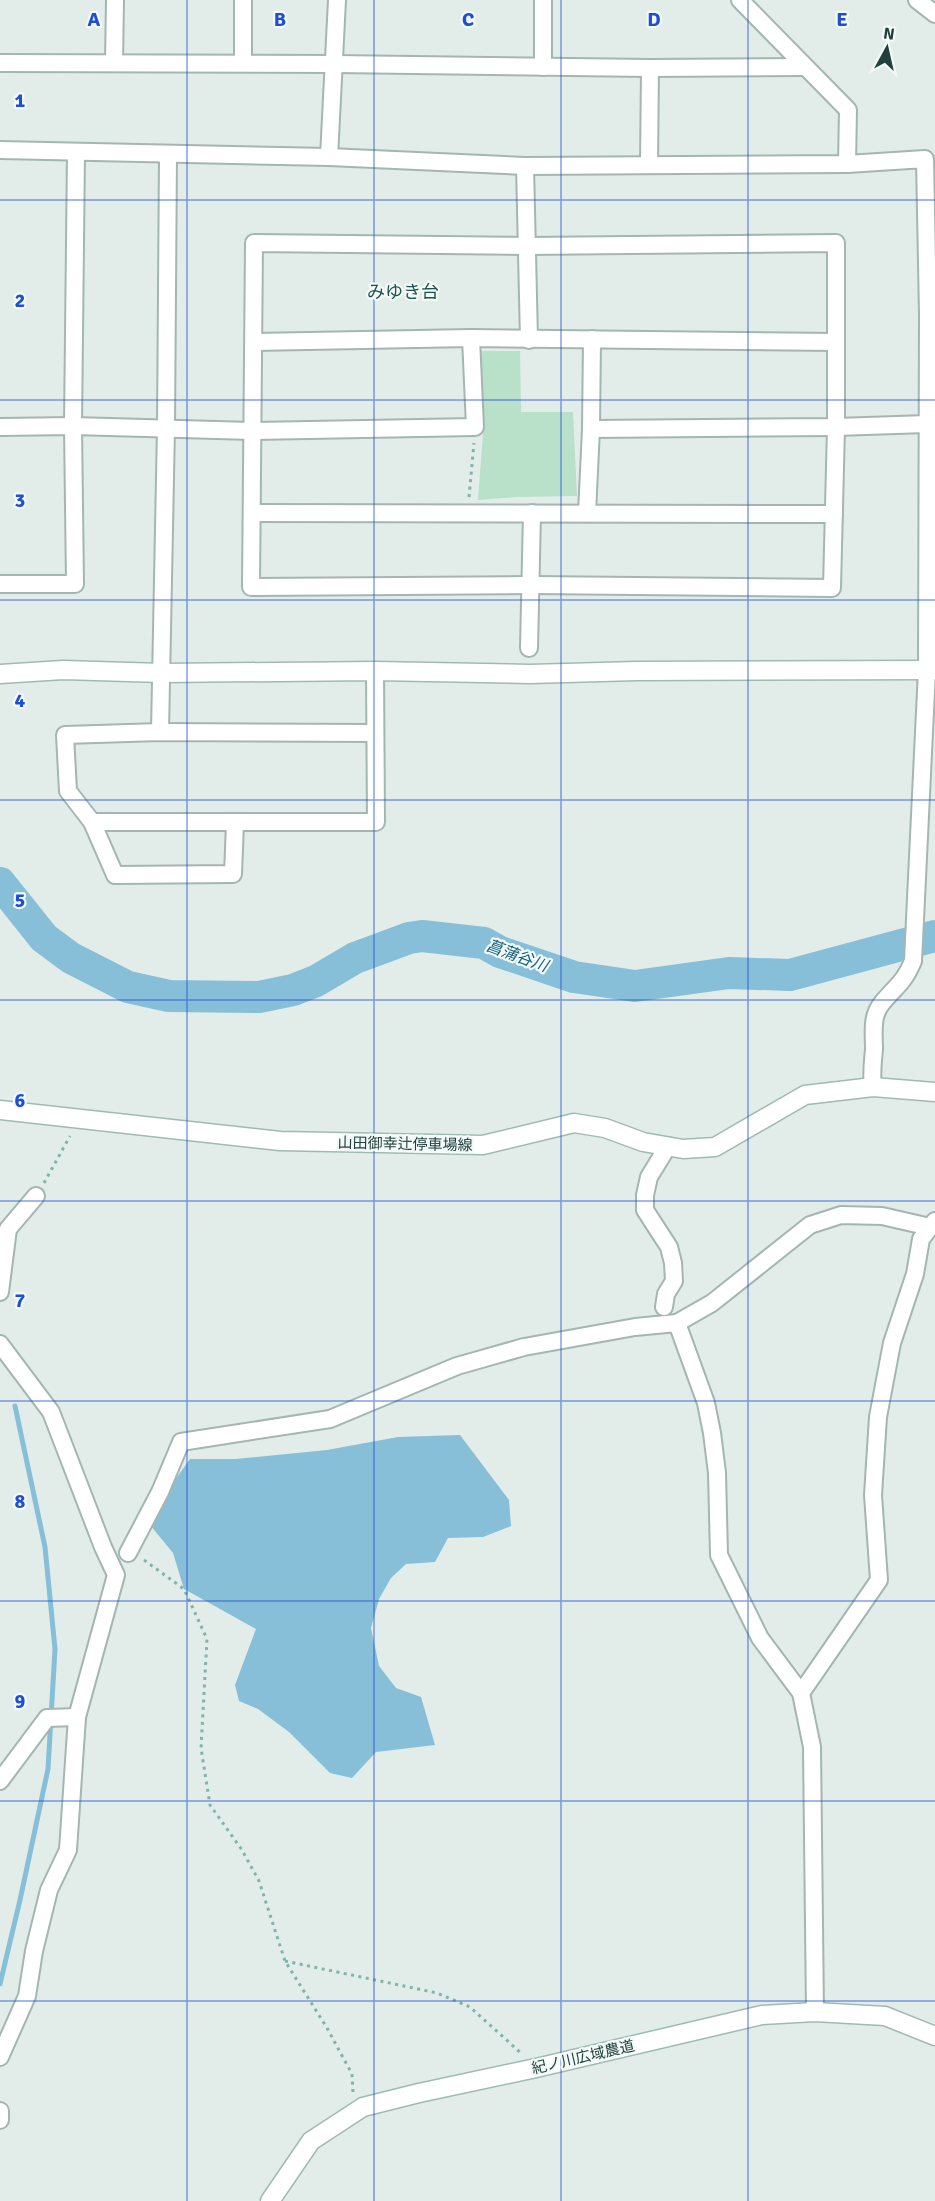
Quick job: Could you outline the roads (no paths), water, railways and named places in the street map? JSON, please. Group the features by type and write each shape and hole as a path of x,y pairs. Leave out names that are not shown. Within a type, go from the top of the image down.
{"street":[{"path":"114,63 115,0"},
{"path":"243,0 243,63"},
{"path":"329,157 337,0"},
{"path":"543,0 543,67"},
{"path":"740,0 848,111 847,164"},
{"path":"917,0 935,14"},
{"path":"0,63 805,67"},
{"path":"649,165 650,68"},
{"path":"0,150 329,157 525,166 847,164 925,159 931,670 913,961 907,977 880,1004 872,1027 873,1087"},
{"path":"0,584 75,584 73,426 76,152"},
{"path":"160,732 168,155"},
{"path":"525,166 529,340"},
{"path":"254,243 526,246 836,243 836,427 832,588 532,585 251,587 254,243"},
{"path":"0,427 166,427 252,430 475,427 471,338"},
{"path":"254,342 471,338 836,342"},
{"path":"587,513 592,339"},
{"path":"591,429 927,424"},
{"path":"253,513 834,514"},
{"path":"529,648 532,513"},
{"path":"0,674 63,670 162,673 375,671 530,674 638,671 931,670"},
{"path":"92,822 376,822 375,671"},
{"path":"235,823 233,874 115,875 92,822 68,791 65,735 160,732 374,733"},
{"name":"山田御幸辻停車場線","path":"0,1110 280,1141 483,1145 574,1123 605,1128 643,1142 683,1149 715,1147 805,1095 873,1087 935,1092"},
{"path":"664,1307 666,1294 674,1281 673,1263 669,1246 645,1210 645,1195 649,1177 668,1146"},
{"path":"0,1292 8,1229 36,1196"},
{"path":"128,1552 160,1492 180,1442 330,1419 457,1366 501,1353 635,1327 676,1323 712,1303 810,1225 841,1215 882,1216 932,1224 921,1239 915,1274 892,1343 878,1417 873,1495 879,1580 801,1693"},
{"path":"676,1323 706,1403 710,1423 717,1473 719,1555 760,1638 801,1693 812,1747 815,2012"},
{"path":"0,1344 51,1412 103,1548 116,1575 77,1717 68,1850 49,1890 34,1951 27,1996 0,2056"},
{"path":"0,1781 47,1718 77,1717"},
{"name":"紀ノ川広域農道","path":"270,2201 311,2142 363,2107 762,2015 815,2012 885,2016 935,2036"},
{"path":"0,2111 0,2120"}],"water":[{"path":"460,1435 509,1500 511,1526 483,1537 448,1538 435,1562 406,1564 391,1578 379,1599 371,1628 379,1666 396,1688 421,1697 435,1745 376,1752 352,1778 330,1773 289,1732 258,1709 239,1701 235,1685 256,1629 184,1589 173,1553 146,1520 190,1459 235,1459 327,1450 398,1437"}],"waterway":[{"name":"菖蒲谷川","path":"0,883 44,938 71,958 128,987 169,996 259,997 293,990 316,981 355,958 409,938 422,936 484,943 500,952 574,977 635,986 729,973 790,975 935,936"},
{"path":"0,1984 48,1769 55,1649 45,1547 15,1406"}],"district":[{"name":"みゆき台","path":"403,292"}]}
